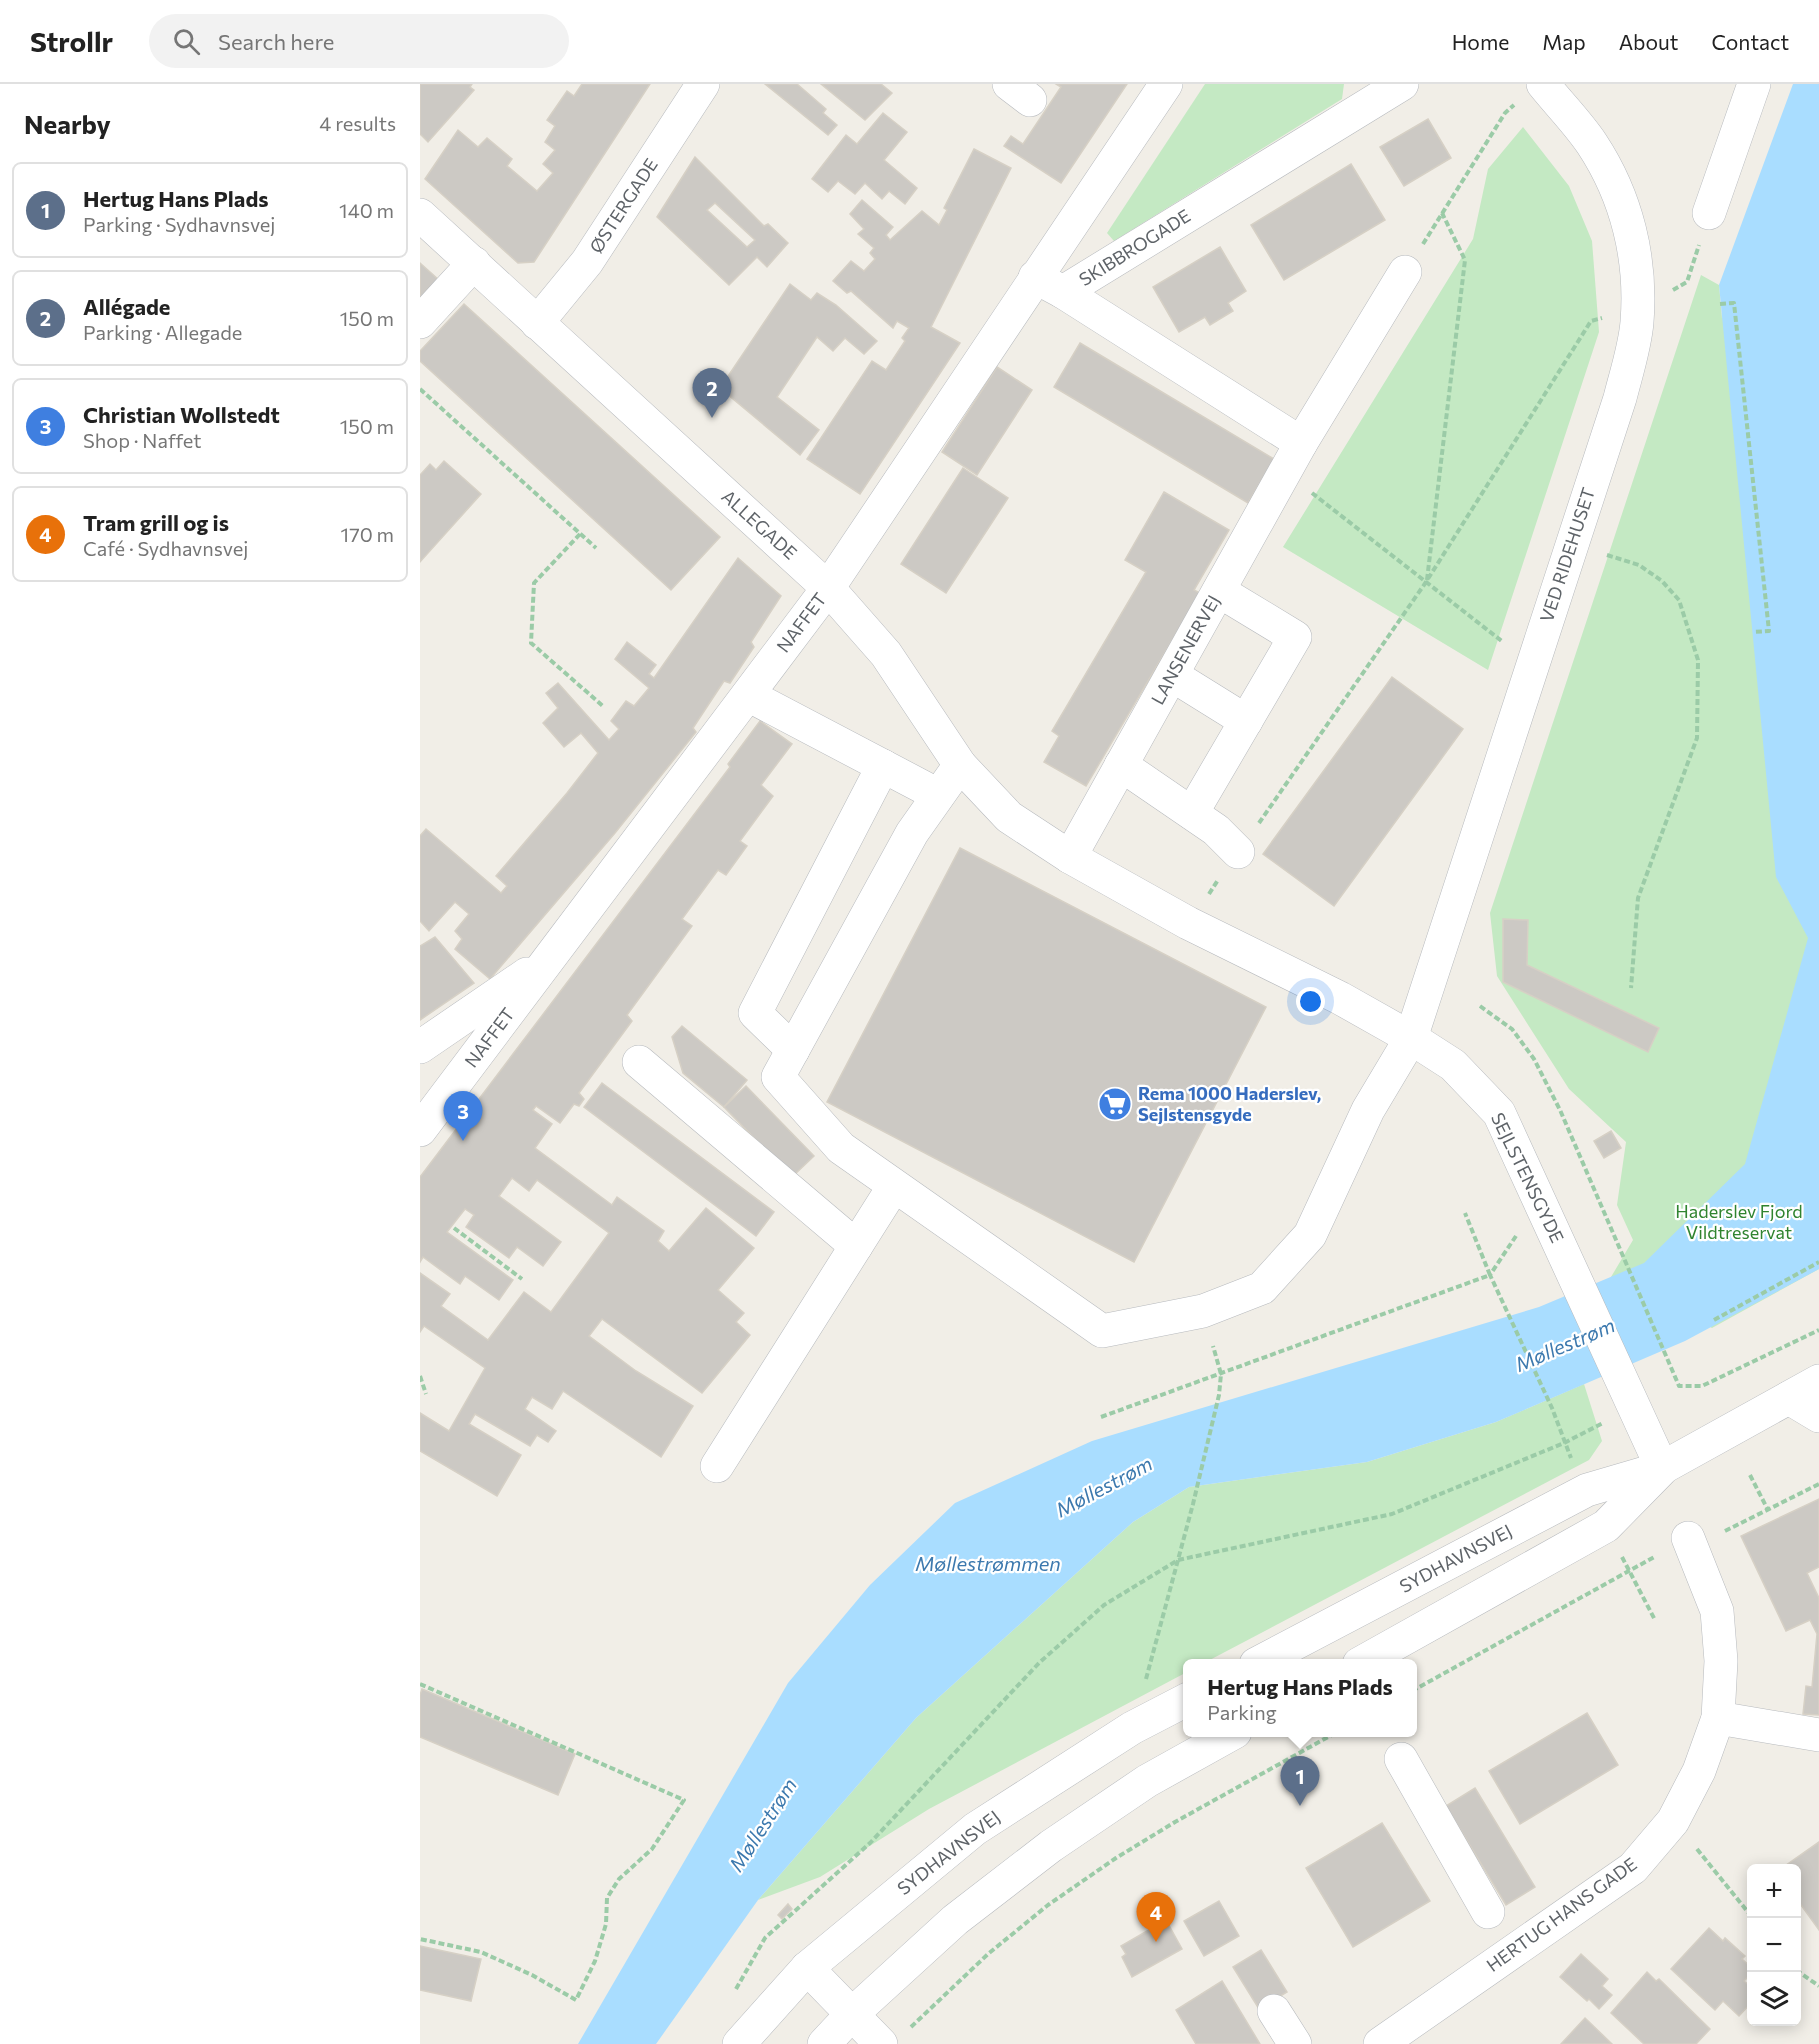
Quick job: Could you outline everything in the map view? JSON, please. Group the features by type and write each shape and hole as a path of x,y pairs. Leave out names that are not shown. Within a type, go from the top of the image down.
{"street":[{"name":"ØSTERGADE","path":"537,323 587,262 703,84"},
{"path":"1166,84 1049,285 1301,443"},
{"name":"SKIBBROGADE","path":"1049,285 1402,84"},
{"path":"1709,213 1754,84"},
{"name":"VED RIDEHUSET","path":"793,1050 778,1077 841,1148 1102,1331 1203,1311 1262,1288 1310,1235 1368,1110 1411,1038 1620,398 1637,324 1637,265 1628,222 1613,181 1591,144 1532,91"},
{"name":"ALLEGADE","path":"420,214 828,588 886,654 960,765 1009,817 1070,857"},
{"path":"420,322 474,263"},
{"name":"LANSENERVEJ","path":"1070,857 1301,443 1405,272"},
{"name":"NAFFET","path":"423,1122 551,958 748,695 1049,285"},
{"path":"1192,813 1295,637 1219,591"},
{"path":"1172,675 1246,721"},
{"path":"748,695 939,795"},
{"path":"883,766 755,1013 793,1050 912,832 960,765"},
{"path":"1121,765 1216,830 1238,852"},
{"name":"SEJLSTENSGYDE","path":"1070,857 1188,923 1340,998 1411,1038 1453,1065 1499,1113 1662,1468"},
{"name":"NAFFET","path":"420,1047 551,958"},
{"path":"639,1062 856,1246"},
{"path":"717,1466 894,1186"},
{"name":"SYDHAVNSVEJ","path":"1266,1659 1587,1490 1662,1468 1819,1381"},
{"path":"1789,1398 1819,1416"},
{"name":"SYDHAVNSVEJ","path":"1368,1659 1606,1526 1662,1468"},
{"name":"HERTUG HANS GADE","path":"1380,2044 1633,1868 1674,1821 1699,1771 1718,1718 1721,1661 1717,1611 1690,1543"},
{"name":"SYDHAVNSVEJ","path":"739,2044 807,1968 975,1829 1132,1728 1183,1702"},
{"path":"1718,1718 1819,1735"},
{"path":"824,2044 852,2014 955,1920 1051,1846 1147,1781 1226,1737"},
{"path":"1401,1759 1488,1911"},
{"path":"807,1968 852,2014 895,2037"},
{"path":"1274,2012 1295,2044"}],"path":[{"path":"1405,272 1505,113 1532,91"},
{"path":"1426,582 1465,260 1442,213"},
{"path":"1188,923 1426,582 1591,321 1637,309 1687,282 1709,213"},
{"path":"1720,304 1734,303 1769,631 1753,632"},
{"path":"420,389 596,548"},
{"path":"1285,472 1532,664"},
{"path":"580,534 534,583 531,643 604,707"},
{"path":"1572,544 1639,565 1662,581 1679,600 1698,660 1697,738 1638,898 1631,988"},
{"path":"1480,1006 1512,1029 1534,1059 1560,1110 1679,1386 1702,1386 1819,1330"},
{"path":"1465,1213 1490,1275 1552,1408 1564,1443"},
{"path":"1101,1417 1490,1275 1512,1238 1545,1215"},
{"path":"454,1228 522,1279"},
{"path":"1714,1320 1819,1262"},
{"path":"1132,1728 1193,1504 1219,1395 1220,1372"},
{"path":"420,1376 426,1394"},
{"path":"733,1995 765,1938 870,1843 1039,1663 1104,1605 1178,1560 1392,1514 1564,1443 1604,1423"},
{"path":"1750,1475 1768,1510"},
{"path":"1417,1689 1629,1572 1768,1510 1819,1484"},
{"path":"1629,1572 1654,1620"},
{"path":"420,1684 684,1800 652,1849 619,1879 607,1898 606,1924 595,1961 576,2000 532,1975 481,1952 420,1939"},
{"path":"895,2037 988,1954 1048,1905 1116,1857 1328,1737"},
{"path":"1674,1821 1747,1911"},
{"path":"1800,1972 1819,1986"}],"green space":[{"path":"1205,84 1344,84 1342,99 1114,241 1107,233"},
{"name":"Haderslev Fjord Vildtreservat","path":"1819,84 1819,1269 1712,1328 1611,1277 1633,1240 1617,1205 1626,1142 1569,1089 1497,976 1490,913 1701,275 1719,285 1722,318"},
{"path":"1523,127 1569,186 1592,241 1599,332 1488,670 1283,547 1473,239 1488,169"},
{"path":"1584,1384 1602,1441 1589,1460 1212,1659 1183,1659 1183,1674 929,1809 820,1877 758,1900 916,1718 1133,1522 1189,1487 1367,1462 1496,1422"}],"water":[{"name":"Møllestrømmen","path":"1793,84 1819,84 1819,1269 1685,1341 1496,1422 1367,1462 1189,1487 1133,1522 916,1718 758,1900 656,2044 578,2044 788,1683 870,1585 955,1503 1092,1441 1539,1307 1644,1263 1745,1164 1808,938 1776,877 1719,285"}],"building":[{"path":"420,84 472,84 470,87 474,90 428,142 420,134"},
{"path":"582,84 650,84 534,262 518,263 425,179 458,130 478,147 487,138 512,159 507,166 537,191 553,173 543,164 555,150 545,142 555,126 547,120 567,91 574,96"},
{"path":"765,84 797,84 826,109 823,113 837,125 828,135"},
{"path":"821,84 881,84 892,93 865,120"},
{"path":"1056,84 1127,84 1061,183 1004,146 1011,136 1023,144 1061,87"},
{"path":"883,113 907,132 884,160 917,188 905,204 889,191 882,199 865,183 855,194 838,181 828,192 812,179 846,135 857,144"},
{"path":"1428,119 1451,158 1404,186 1380,147"},
{"path":"974,149 1011,168 931,327 960,343 860,494 807,459 872,361 886,370 905,341 902,338 909,328 897,321 893,328 851,291 847,293 833,281 851,261 864,271 875,259 870,253 874,248 858,234 864,229 850,214 862,200 893,227 886,235 890,240 922,211 939,225 947,210 944,208"},
{"path":"695,157 764,226 768,224 788,243 767,267 757,257 729,285 657,217","holes":["715,203 755,240 747,247 707,210"]},
{"path":"1351,164 1385,220 1284,280 1251,225"},
{"path":"1220,247 1246,291 1228,303 1233,311 1210,325 1205,317 1179,332 1153,287"},
{"path":"420,263 439,280 420,301"},
{"path":"790,284 811,300 817,293 836,305 877,341 864,354 845,338 833,351 817,337 777,397 819,430 800,455 720,388"},
{"path":"464,304 720,537 671,590 420,361 420,351"},
{"path":"1080,343 1274,459 1248,503 1054,387"},
{"path":"997,367 1032,390 977,475 942,452"},
{"path":"444,461 481,494 420,562 420,475 430,464 436,470"},
{"path":"963,468 1008,498 946,593 901,564"},
{"path":"1164,492 1229,530 1194,590 1200,593 1086,786 1044,762 1059,736 1052,731 1146,572 1125,560"},
{"path":"738,558 781,596 751,642 754,647 730,683 724,681 693,728 696,732 615,833 490,979 455,949 462,939 455,931 469,914 455,902 429,931 420,921 420,836 426,829 501,893 507,886 496,876 598,753 581,733 564,747 543,723 558,708 546,693 558,683 609,740 619,729 611,721 626,701 634,706 649,688 615,659 627,642 656,665 649,674 654,678"},
{"path":"1392,677 1463,729 1334,906 1263,854"},
{"path":"760,721 792,744 761,785 773,796 740,841 747,846 726,875 718,870 682,919 692,926 627,1015 632,1021 579,1093 584,1099 579,1106 574,1104 560,1123 536,1106 533,1110 552,1124 535,1148 612,1205 617,1197 664,1231 658,1241 669,1251 706,1208 754,1248 718,1290 744,1313 736,1322 750,1335 702,1393 602,1319 589,1336 636,1371 693,1406 661,1457 563,1391 552,1409 532,1397 525,1409 556,1431 548,1442 537,1435 530,1446 475,1414 469,1424 521,1455 497,1496 420,1451 420,1413 449,1431 485,1368 424,1326 420,1332 420,1273 450,1294 441,1306 488,1340 524,1292 551,1312 609,1233 537,1180 529,1191 512,1178 499,1196 561,1242 543,1266 517,1247 509,1258 466,1227 474,1215 465,1209 447,1232 513,1280 499,1300 465,1276 460,1284 423,1257 420,1262 420,1177 730,767 728,764"},
{"path":"960,848 1266,1007 1134,1262 827,1102"},
{"path":"1503,919 1528,920 1527,965 1659,1028 1648,1052 1503,982"},
{"path":"435,937 474,983 420,1020 420,946"},
{"path":"682,1026 747,1080 724,1107 683,1073 672,1037"},
{"path":"602,1083 774,1212 756,1236 584,1107"},
{"path":"746,1086 814,1156 792,1177 724,1107"},
{"path":"1611,1131 1621,1148 1604,1158 1594,1141"},
{"path":"1819,1499 1819,1567 1807,1573 1819,1598 1819,1715 1803,1714 1806,1686 1812,1687 1817,1634 1810,1620 1786,1631 1741,1536"},
{"path":"422,1689 575,1754 558,1795 420,1737"},
{"path":"1587,1713 1618,1765 1520,1824 1489,1771"},
{"path":"1475,1788 1535,1887 1506,1905 1446,1806"},
{"path":"1382,1823 1430,1901 1353,1947 1306,1868"},
{"path":"1819,1842 1819,1930 1801,1905 1801,1864 1788,1864"},
{"path":"1219,1901 1239,1936 1204,1956 1184,1921"},
{"path":"788,1904 792,1909 782,1919 778,1915"},
{"path":"1166,1920 1182,1949 1132,1977 1122,1957 1126,1954 1121,1946"},
{"path":"1709,1928 1723,1941 1725,1938 1745,1956 1742,1959 1747,1964 1747,1978 1744,1981 1747,1984 1747,2007 1739,2016 1723,2001 1715,2010 1671,1969"},
{"path":"420,1946 481,1959 471,2001 420,1990"},
{"path":"1261,1950 1287,1992 1259,2009 1233,1967"},
{"path":"1581,1954 1608,1979 1602,1986 1612,1995 1599,2009 1560,1977"},
{"path":"1647,1972 1656,1981 1659,1979 1710,2029 1696,2044 1644,2044 1611,2013"},
{"path":"1222,1981 1260,2044 1196,2044 1176,2010"},
{"path":"1585,2018 1612,2044 1561,2044"}],"place":[{"name":"Allégade","path":"712,418"},
{"name":"Rema 1000 Haderslev, Sejlstensgyde","path":"1115,1104"},
{"name":"Christian Wollstedt","path":"463,1141"},
{"name":"Hertug Hans Plads","path":"1300,1806"},
{"name":"Tram grill og is","path":"1156,1942"}],"water label":[{"name":"Møllestrøm","path":"1565,1345"},
{"name":"Møllestrøm","path":"1104,1487"},
{"name":"Møllestrøm","path":"763,1825"}]}
